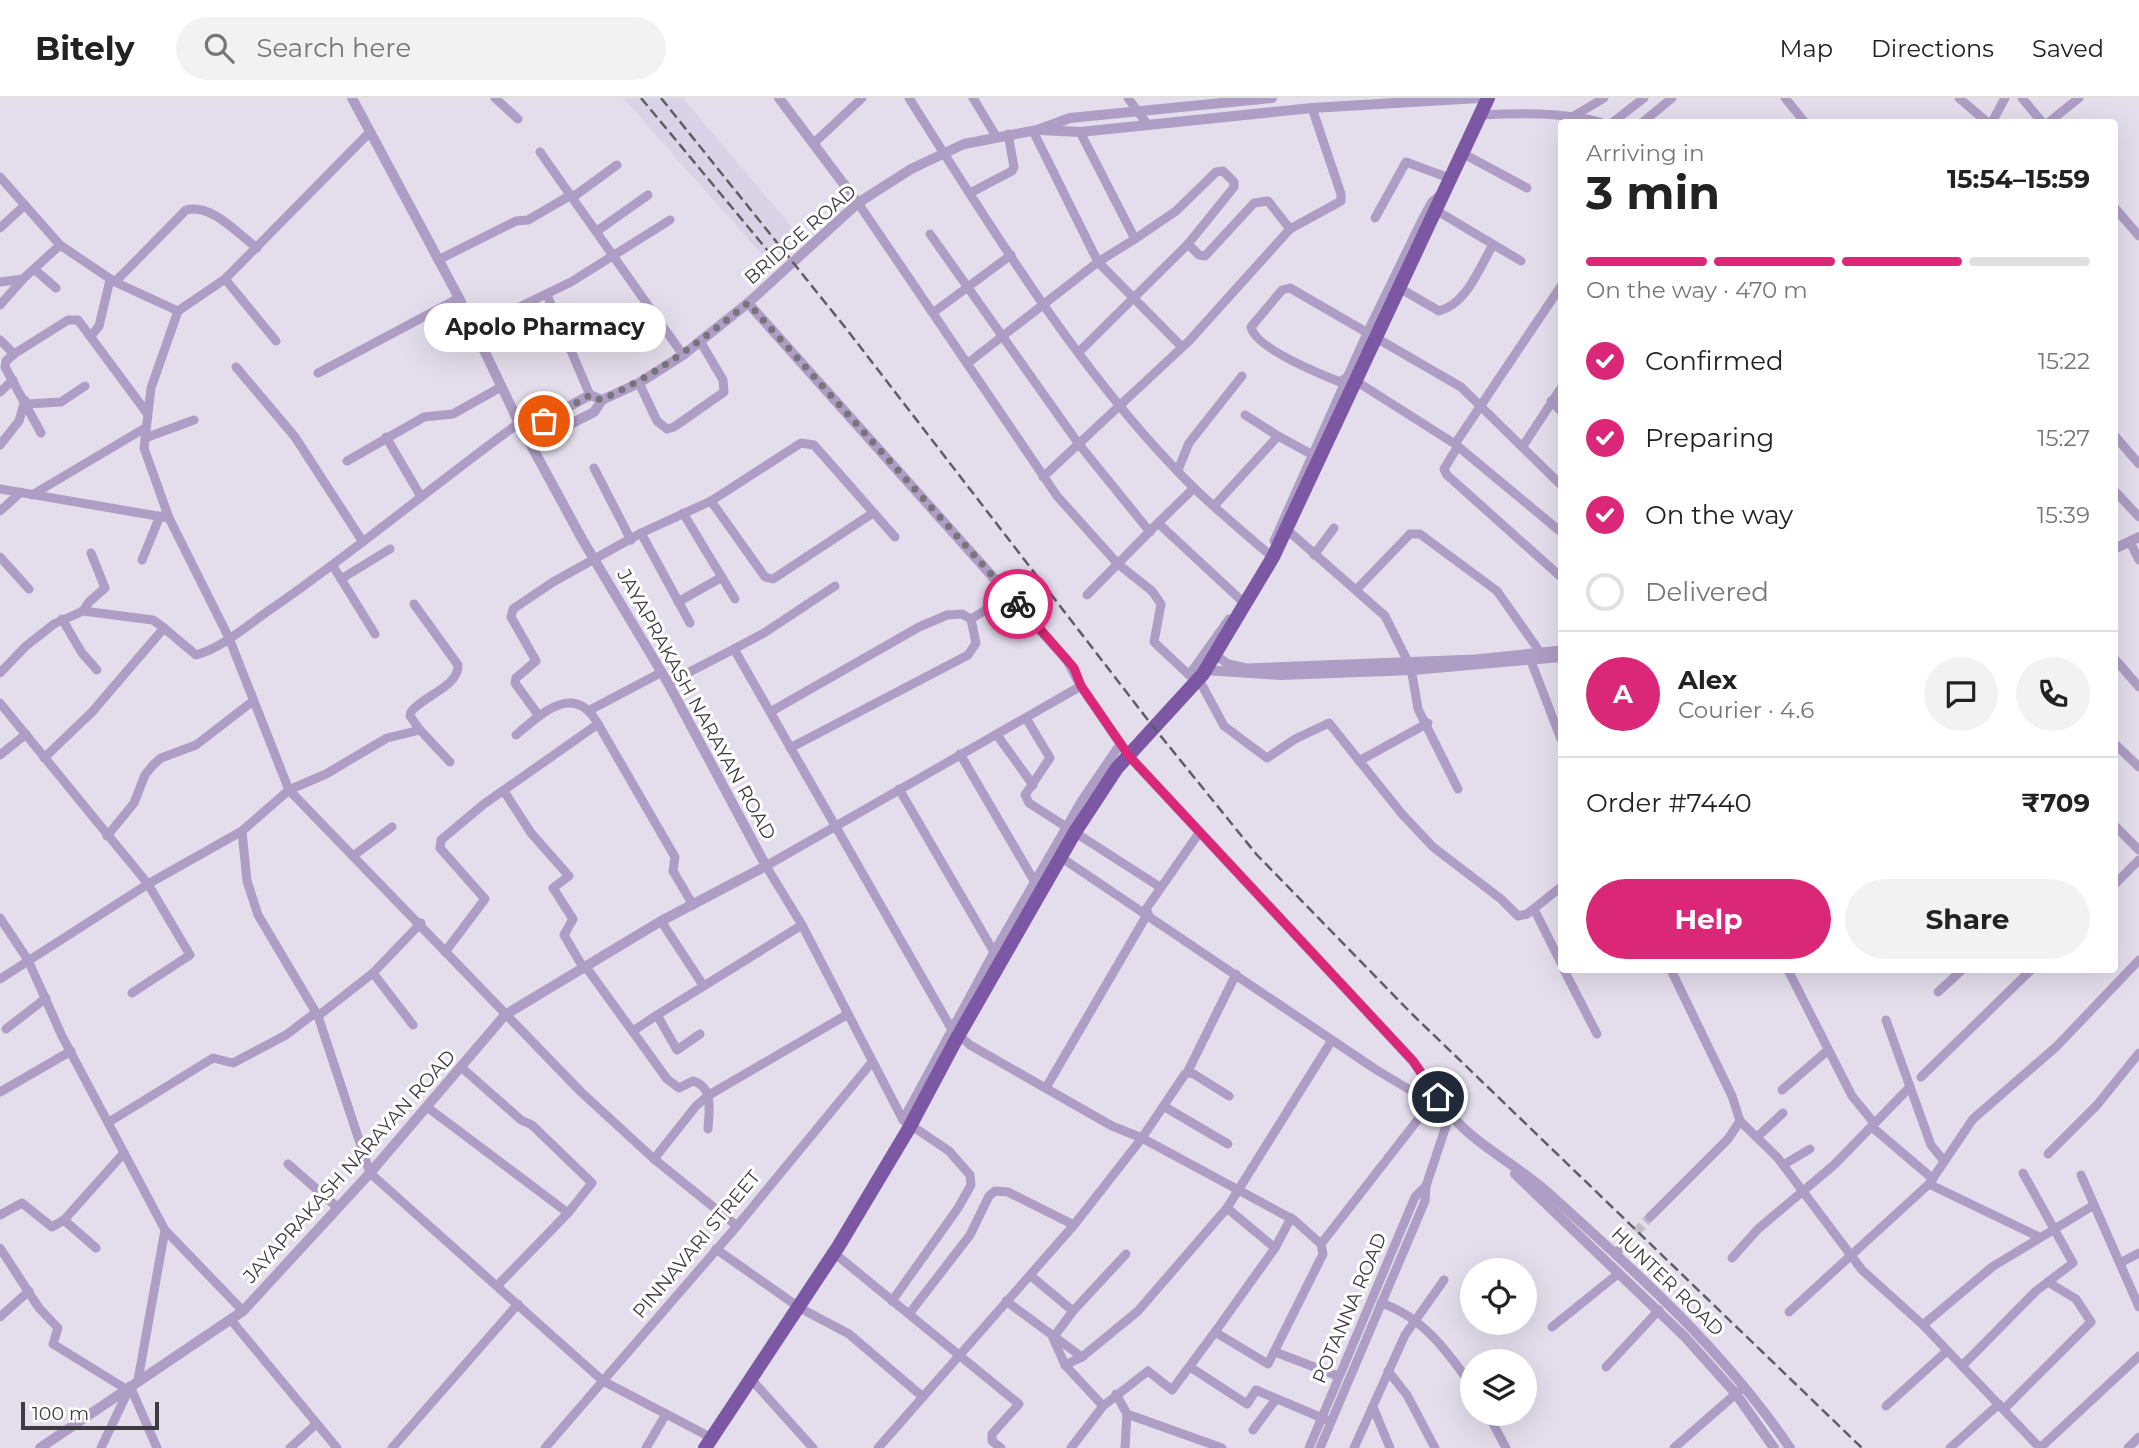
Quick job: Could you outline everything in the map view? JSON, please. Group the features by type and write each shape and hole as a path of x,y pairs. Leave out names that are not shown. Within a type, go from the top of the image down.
{"highway":[{"path":"709,1443 800,1308 908,1130 957,1038 1075,832 1117,768 1205,670 1273,557 1488,98"}],"street":[{"name":"JAYAPRAKASH NARAYAN ROAD","path":"40,1448 243,1311 370,1173 505,1015 661,921 766,866 662,672 582,539 521,427 459,298 352,98"},
{"path":"495,98 518,119"},
{"path":"779,98 858,203 1044,477 1118,564 1155,595 1161,604 1154,642 1189,675"},
{"path":"814,143 862,98"},
{"path":"909,98 1043,302 1120,404 1194,488 1270,555"},
{"path":"973,98 996,136"},
{"path":"1128,98 1147,124"},
{"name":"BRIDGE ROAD","path":"531,444 594,412 601,400 639,383 683,355 748,303 858,203 911,169 944,153 996,136 1035,130 1070,118 1202,101 1272,98"},
{"name":"BRIDGE ROAD","path":"1035,130 1080,132 1312,108 1479,98"},
{"path":"1574,116 1604,98"},
{"path":"1617,119 1643,98"},
{"path":"1647,119 1672,98"},
{"path":"1786,98 1802,119"},
{"path":"1959,98 1984,119"},
{"path":"1994,119 2005,98"},
{"path":"2022,98 2040,119"},
{"path":"2053,119 2079,98"},
{"path":"1259,99 1262,113"},
{"path":"1044,477 1181,346 1290,229 1341,201 1312,108"},
{"path":"1480,115 1540,113 1587,119"},
{"path":"1035,130 1098,262 1181,346"},
{"path":"370,132 225,279 178,311 151,388 145,433 144,448 164,517 229,638 289,790 421,923 445,952 581,1092 654,1159 737,1226"},
{"path":"1080,132 1135,239"},
{"path":"971,193 1012,171 1014,167 1008,134"},
{"path":"540,152 683,355"},
{"path":"1462,153 1527,188"},
{"path":"1375,218 1406,162 1450,178"},
{"path":"438,260 516,220 528,220 572,196 617,165"},
{"path":"968,363 1043,302 1176,211 1216,172 1223,171 1234,182 1234,187 1188,244 1080,351"},
{"path":"2,184 60,245 113,281 178,311"},
{"path":"1189,675 1242,601 1270,555 1280,524 1367,332 1428,208 1441,194"},
{"path":"597,231 648,195"},
{"path":"1188,244 1199,255 1205,256 1254,203 1261,200 1268,201 1290,229"},
{"path":"0,228 24,205"},
{"path":"91,336 99,326 113,281 186,210 195,207 206,210 257,248"},
{"path":"2118,211 2139,236"},
{"path":"1433,212 1521,261"},
{"path":"474,329 547,295 670,220"},
{"path":"930,234 1003,333 1078,443 1150,532"},
{"path":"1391,283 1439,311 1451,308 1460,300 1493,244"},
{"path":"0,305 23,279 60,245"},
{"path":"934,312 1011,255"},
{"path":"34,269 56,288"},
{"path":"0,282 23,279"},
{"path":"225,279 275,341"},
{"path":"1348,376 1340,382 1276,353 1252,332 1251,327 1282,290 1290,288 1461,387 1558,482"},
{"path":"1558,290 1480,406 1444,469 1447,475 1558,574"},
{"path":"547,295 590,395 601,400"},
{"path":"318,373 459,298"},
{"name":"HUNTER ROAD","path":"748,303 1074,668 1081,686 1121,743 1176,803 1199,833 1413,1061 1454,1117 1502,1159 1541,1187 1706,1340 1745,1385 1790,1448"},
{"path":"41,433 4,365 14,354 68,320 78,320 148,413"},
{"path":"0,340 14,354"},
{"path":"639,383 662,427 674,427 723,392 725,386 700,341"},
{"path":"236,367 295,438 363,542"},
{"path":"1178,470 1189,443 1242,376"},
{"path":"1348,376 1457,445 1558,529"},
{"path":"0,392 13,380"},
{"path":"26,402 61,402 85,386"},
{"path":"347,461 424,417 453,414 501,387"},
{"path":"1523,446 1558,392"},
{"path":"0,673 26,646 62,619 83,611 153,620 196,655 229,638 333,566 420,495 521,427 590,395"},
{"path":"1552,401 1558,408"},
{"path":"0,445 19,421 26,402"},
{"path":"1245,415 1313,455"},
{"path":"32,495 145,433 194,420"},
{"path":"1214,506 1278,436"},
{"path":"386,437 420,495"},
{"path":"2118,440 2139,464"},
{"path":"538,716 515,683 516,678 536,661 510,612 553,582 597,560 641,533 711,500 807,442 814,444 895,537"},
{"path":"594,468 631,540"},
{"path":"1087,595 1194,488"},
{"path":"0,489 164,517"},
{"path":"0,511 21,492"},
{"path":"2118,494 2139,517"},
{"path":"711,500 765,577 773,579 873,513"},
{"path":"684,513 735,599"},
{"path":"142,560 164,517"},
{"path":"1158,523 1242,601"},
{"path":"1280,524 1385,616 1408,660 1415,681 1418,709 1428,723 1458,789"},
{"path":"1314,555 1334,528"},
{"path":"641,533 690,623"},
{"path":"1356,590 1410,534 1420,534 1497,592 1540,652"},
{"path":"2118,547 2134,539 2139,560"},
{"path":"341,579 390,549"},
{"path":"83,611 105,588 91,553"},
{"path":"0,557 29,589"},
{"path":"333,566 375,634"},
{"path":"678,601 722,577"},
{"path":"668,683 764,633 835,586"},
{"path":"971,619 1010,595"},
{"path":"414,604 458,665 453,680 411,712 410,716 450,762"},
{"path":"772,711 919,627 947,615 962,614 971,619 976,643 968,655 790,748"},
{"path":"62,619 82,653 97,670"},
{"path":"44,758 100,703 164,628"},
{"path":"734,649 772,711 790,748 837,825 951,1028 970,1045 1047,1086 1112,1126 1142,1138 1292,1218 1321,1244 1323,1254 1268,1364 1215,1332"},
{"path":"1207,649 1238,668 1558,650"},
{"path":"1528,654 1558,731"},
{"path":"1205,670 1280,675 1413,670 1558,657"},
{"path":"2118,663 2139,687"},
{"path":"590,710 662,672"},
{"path":"1189,675 1196,674 1203,683 1224,726 1267,758 1295,738 1329,723 1335,726 1359,761 1433,847 1501,899 1518,916 1534,909 1558,889"},
{"path":"892,1301 971,1185 966,1167 949,1151 903,1120 802,925 766,866 1081,686"},
{"path":"107,836 134,803 145,775 153,765 161,758 196,744 253,701"},
{"path":"516,735 538,716 570,702 579,702 590,710 664,836 675,857 673,871 693,905"},
{"path":"0,703 148,884 190,955 132,993"},
{"path":"1026,718 1050,758 1025,795 1029,803 1160,887"},
{"path":"1359,761 1428,723"},
{"path":"445,952 485,900 440,848 441,840 598,724"},
{"path":"0,979 148,884 242,831 289,790 326,774 387,738 420,730"},
{"path":"0,755 26,734"},
{"path":"997,735 1033,785"},
{"path":"903,1120 994,952 1067,827 1121,743"},
{"path":"2118,747 2138,765"},
{"path":"960,754 1036,884"},
{"path":"899,789 994,952"},
{"path":"504,791 531,833 569,876 553,888 573,919 564,935 585,968 676,1087 682,1088 692,1081 701,1083 709,1095 708,1129"},
{"path":"353,856 392,827"},
{"path":"2118,829 2139,850"},
{"path":"242,831 247,881 258,915 317,1014 370,1173 603,1381 666,1415 709,1443"},
{"path":"1047,1086 1160,887 1199,833"},
{"path":"1053,852 1332,1040 1454,1117"},
{"path":"2118,881 2139,860"},
{"path":"1534,909 1558,957"},
{"path":"1,921 28,960 123,1154 165,1230 243,1311"},
{"path":"661,921 703,985"},
{"path":"109,1122 213,1058 233,1063 286,1035 373,973 421,923"},
{"path":"633,1031 802,925"},
{"path":"1789,1312 1931,1182 1958,1137 1973,1119 2057,1046 2139,960"},
{"path":"373,973 413,1025"},
{"path":"1566,973 1597,1034"},
{"path":"1672,973 1732,1096 1740,1121 1783,1165 1849,1256 1923,1325 2040,1448 2139,1356"},
{"path":"1789,973 1826,1051 1852,1097 1873,1125 1931,1182 2039,1237"},
{"path":"1938,992 1959,973"},
{"path":"1921,1077 2028,973"},
{"path":"878,1448 1031,1276 1142,1138 1187,1073 1236,974"},
{"path":"6,1029 46,998"},
{"path":"654,1159 695,1106 709,1095 848,1014"},
{"path":"657,1015 677,1050 700,1034"},
{"path":"1886,1020 1908,1089 1931,1145 1946,1157"},
{"path":"1065,1365 1082,1357 1139,1311 1227,1208 1240,1192 1332,1040"},
{"path":"0,1092 71,1051"},
{"path":"1782,1090 1826,1051"},
{"path":"2048,1154 2097,1105 2137,1058"},
{"name":"PINNAVARI STREET","path":"545,1448 737,1226 872,1062"},
{"path":"461,1067 521,1120 532,1125 592,1183 568,1213 497,1286"},
{"path":"1187,1073 1229,1096"},
{"path":"1732,1258 1758,1229 1804,1193 1908,1089"},
{"path":"1321,1244 1430,1104"},
{"path":"427,1107 568,1213"},
{"path":"1165,1107 1228,1144"},
{"path":"1757,1137 1783,1113"},
{"name":"POTANNA ROAD","path":"1320,1448 1387,1305 1425,1201 1426,1186 1454,1117"},
{"path":"1650,1217 1728,1139 1740,1121"},
{"path":"1783,1165 1810,1149"},
{"path":"0,1215 22,1203 52,1227 64,1220 123,1154"},
{"name":"HUNTER ROAD","path":"1502,1159 1532,1194 1659,1310 1736,1394 1774,1448"},
{"path":"288,1164 338,1208"},
{"path":"1962,1366 2048,1282 2073,1263 2023,1173"},
{"path":"2081,1175 2139,1307"},
{"name":"POTANNA ROAD","path":"1309,1448 1415,1197 1426,1186"},
{"path":"909,1314 970,1235 989,1196 995,1191 1008,1192 1073,1226"},
{"path":"1923,1325 1983,1274 2053,1227 2094,1205"},
{"path":"1227,1208 1275,1248"},
{"path":"1071,1448 1102,1406 1148,1371 1172,1390 1275,1248 1292,1218"},
{"path":"64,1220 96,1248"},
{"path":"101,1448 132,1385 165,1230"},
{"path":"1615,1254 1627,1242"},
{"path":"0,1248 58,1328 53,1344 132,1385 158,1448"},
{"path":"716,1249 800,1308 849,1334 923,1397"},
{"path":"836,1250 892,1301 962,1354 1019,1404 992,1434 992,1441 1001,1448"},
{"path":"2120,1263 2139,1253"},
{"path":"1053,1338 1073,1311 1126,1254"},
{"path":"1552,1326 1619,1273"},
{"path":"1031,1276 1073,1311"},
{"path":"1354,1448 1415,1318 1444,1280"},
{"path":"1950,1448 2001,1406 2091,1322 2076,1299 2048,1282"},
{"path":"0,1317 29,1291"},
{"path":"1006,1301 1082,1357"},
{"path":"392,1448 518,1304"},
{"path":"1387,1305 1415,1318 1460,1369"},
{"path":"1606,1367 1659,1310"},
{"path":"230,1320 337,1448"},
{"path":"1053,1338 1065,1365 1102,1406"},
{"path":"1886,1406 1947,1351"},
{"path":"1275,1352 1338,1376"},
{"path":"1190,1367 1247,1404 1256,1390 1331,1423"},
{"path":"1388,1371 1407,1395 1435,1448"},
{"path":"751,1379 813,1448"},
{"path":"1674,1448 1745,1385"},
{"path":"1116,1394 1127,1414 1125,1448"},
{"path":"1253,1430 1276,1399"},
{"path":"1373,1407 1390,1448"},
{"path":"1127,1414 1222,1448"},
{"path":"646,1448 666,1415"},
{"path":"290,1448 315,1424"},
{"path":"1494,1426 1506,1448"},
{"path":"2128,1448 2139,1437"}],"shaded area":[{"path":"623,98 683,98 798,234 764,257"}],"tunnel":[{"path":"1627,1242 1650,1217"}],"railway":[{"path":"641,98 778,263"},
{"path":"661,98 848,331 1151,724 1257,855 1413,1015 1862,1448"}],"way so far":[{"path":"544,421 590,395 601,400 639,383 683,355 748,303 1018,604"}],"place":[{"name":"Apolo Pharmacy","path":"544,421"}],"route":[{"path":"1018,604 1074,668 1081,686 1129,756 1176,803 1199,833 1413,1061 1438,1097"}]}
